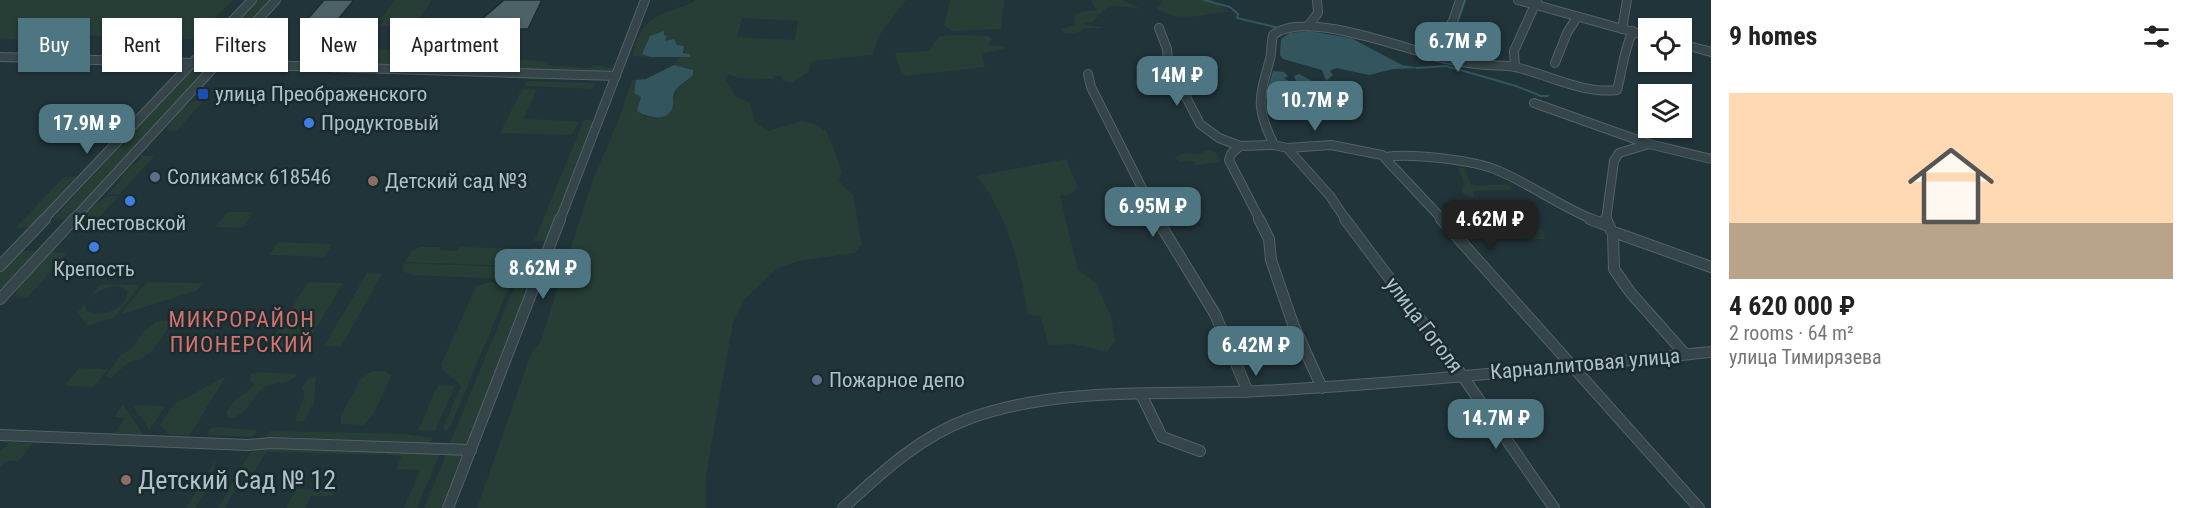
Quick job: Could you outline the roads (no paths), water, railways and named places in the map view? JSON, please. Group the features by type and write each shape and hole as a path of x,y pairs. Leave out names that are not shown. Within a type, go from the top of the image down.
{"street":[{"path":"235,18 252,0"},
{"path":"259,18 276,0"},
{"path":"448,508 645,0"},
{"path":"1308,26 1318,13 1317,0"},
{"path":"1430,54 1453,21 1460,0"},
{"path":"1518,0 1536,2 1577,17 1638,33"},
{"path":"1622,29 1627,0"},
{"path":"1515,67 1514,51 1536,2"},
{"path":"1555,63 1567,33 1577,17"},
{"path":"1274,145 1266,129 1258,100 1263,72 1271,53 1272,38 1277,31 1284,28 1308,26 1362,35 1430,54 1482,65 1515,67 1611,92 1617,90 1625,62 1623,53 1633,31"},
{"path":"1159,28 1167,49 1168,62 1200,124 1220,138 1240,146 1274,145 1287,148 1331,145 1385,157 1400,155 1476,164 1498,170 1610,229 1711,267"},
{"path":"1692,47 1711,52"},
{"path":"0,57 194,62"},
{"path":"0,266 194,62"},
{"path":"288,65 615,76"},
{"path":"0,299 210,72"},
{"path":"1088,74 1090,87 1124,148 1158,221 1215,314 1248,392"},
{"path":"1534,103 1648,144 1711,159"},
{"path":"1648,144 1619,153 1614,161 1606,222 1610,229 1614,269 1620,280 1685,354"},
{"path":"1240,146 1231,154 1229,160 1269,239 1271,260 1293,324 1322,388"},
{"name":"улица Гоголя","path":"1287,148 1330,196 1462,375 1554,508"},
{"path":"1385,157 1574,365 1699,508"},
{"name":"Карналлитовая улица","path":"843,508 917,447 965,420 1004,407 1040,401 1141,394 1322,388 1711,352"},
{"path":"1141,394 1162,437 1200,451"},
{"path":"0,435 248,445 271,443 471,450"}],"water":[{"path":"664,31 664,35 667,36 665,41 674,39 677,45 684,46 683,53 690,54 690,57 650,57 642,54 650,36"},
{"path":"1309,31 1351,38 1402,65 1421,68 1393,69 1369,75 1336,68 1330,71 1333,75 1326,81 1322,70 1283,59 1280,55 1281,39 1290,33"},
{"path":"674,65 693,70 693,75 675,91 673,105 668,115 652,117 637,111 641,97 634,93 636,80 646,79"},
{"path":"1273,71 1284,72 1288,76 1284,78 1289,81 1296,81 1294,76 1299,74 1312,81 1305,87 1302,101 1307,104 1297,113 1274,105 1265,96"}],"waterway":[{"path":"1204,0 1230,7 1238,14 1237,18 1279,28"},
{"path":"1440,51 1457,23 1465,1"},
{"path":"1417,68 1446,66 1516,86 1541,96 1548,96"}],"place":[{"name":"улица Преображенского","path":"203,94"},
{"name":"Продуктовый","path":"309,123"},
{"name":"Соликамск 618546","path":"155,177"},
{"name":"Детский сад №3","path":"373,181"},
{"name":"Клестовской","path":"130,201"},
{"name":"Крепость","path":"94,247"},
{"name":"Пожарное депо","path":"817,380"},
{"name":"Детский Сад № 12","path":"126,480"}],"district":[{"name":"МИКРОРАЙОН ПИОНЕРСКИЙ","path":"242,332"}]}
